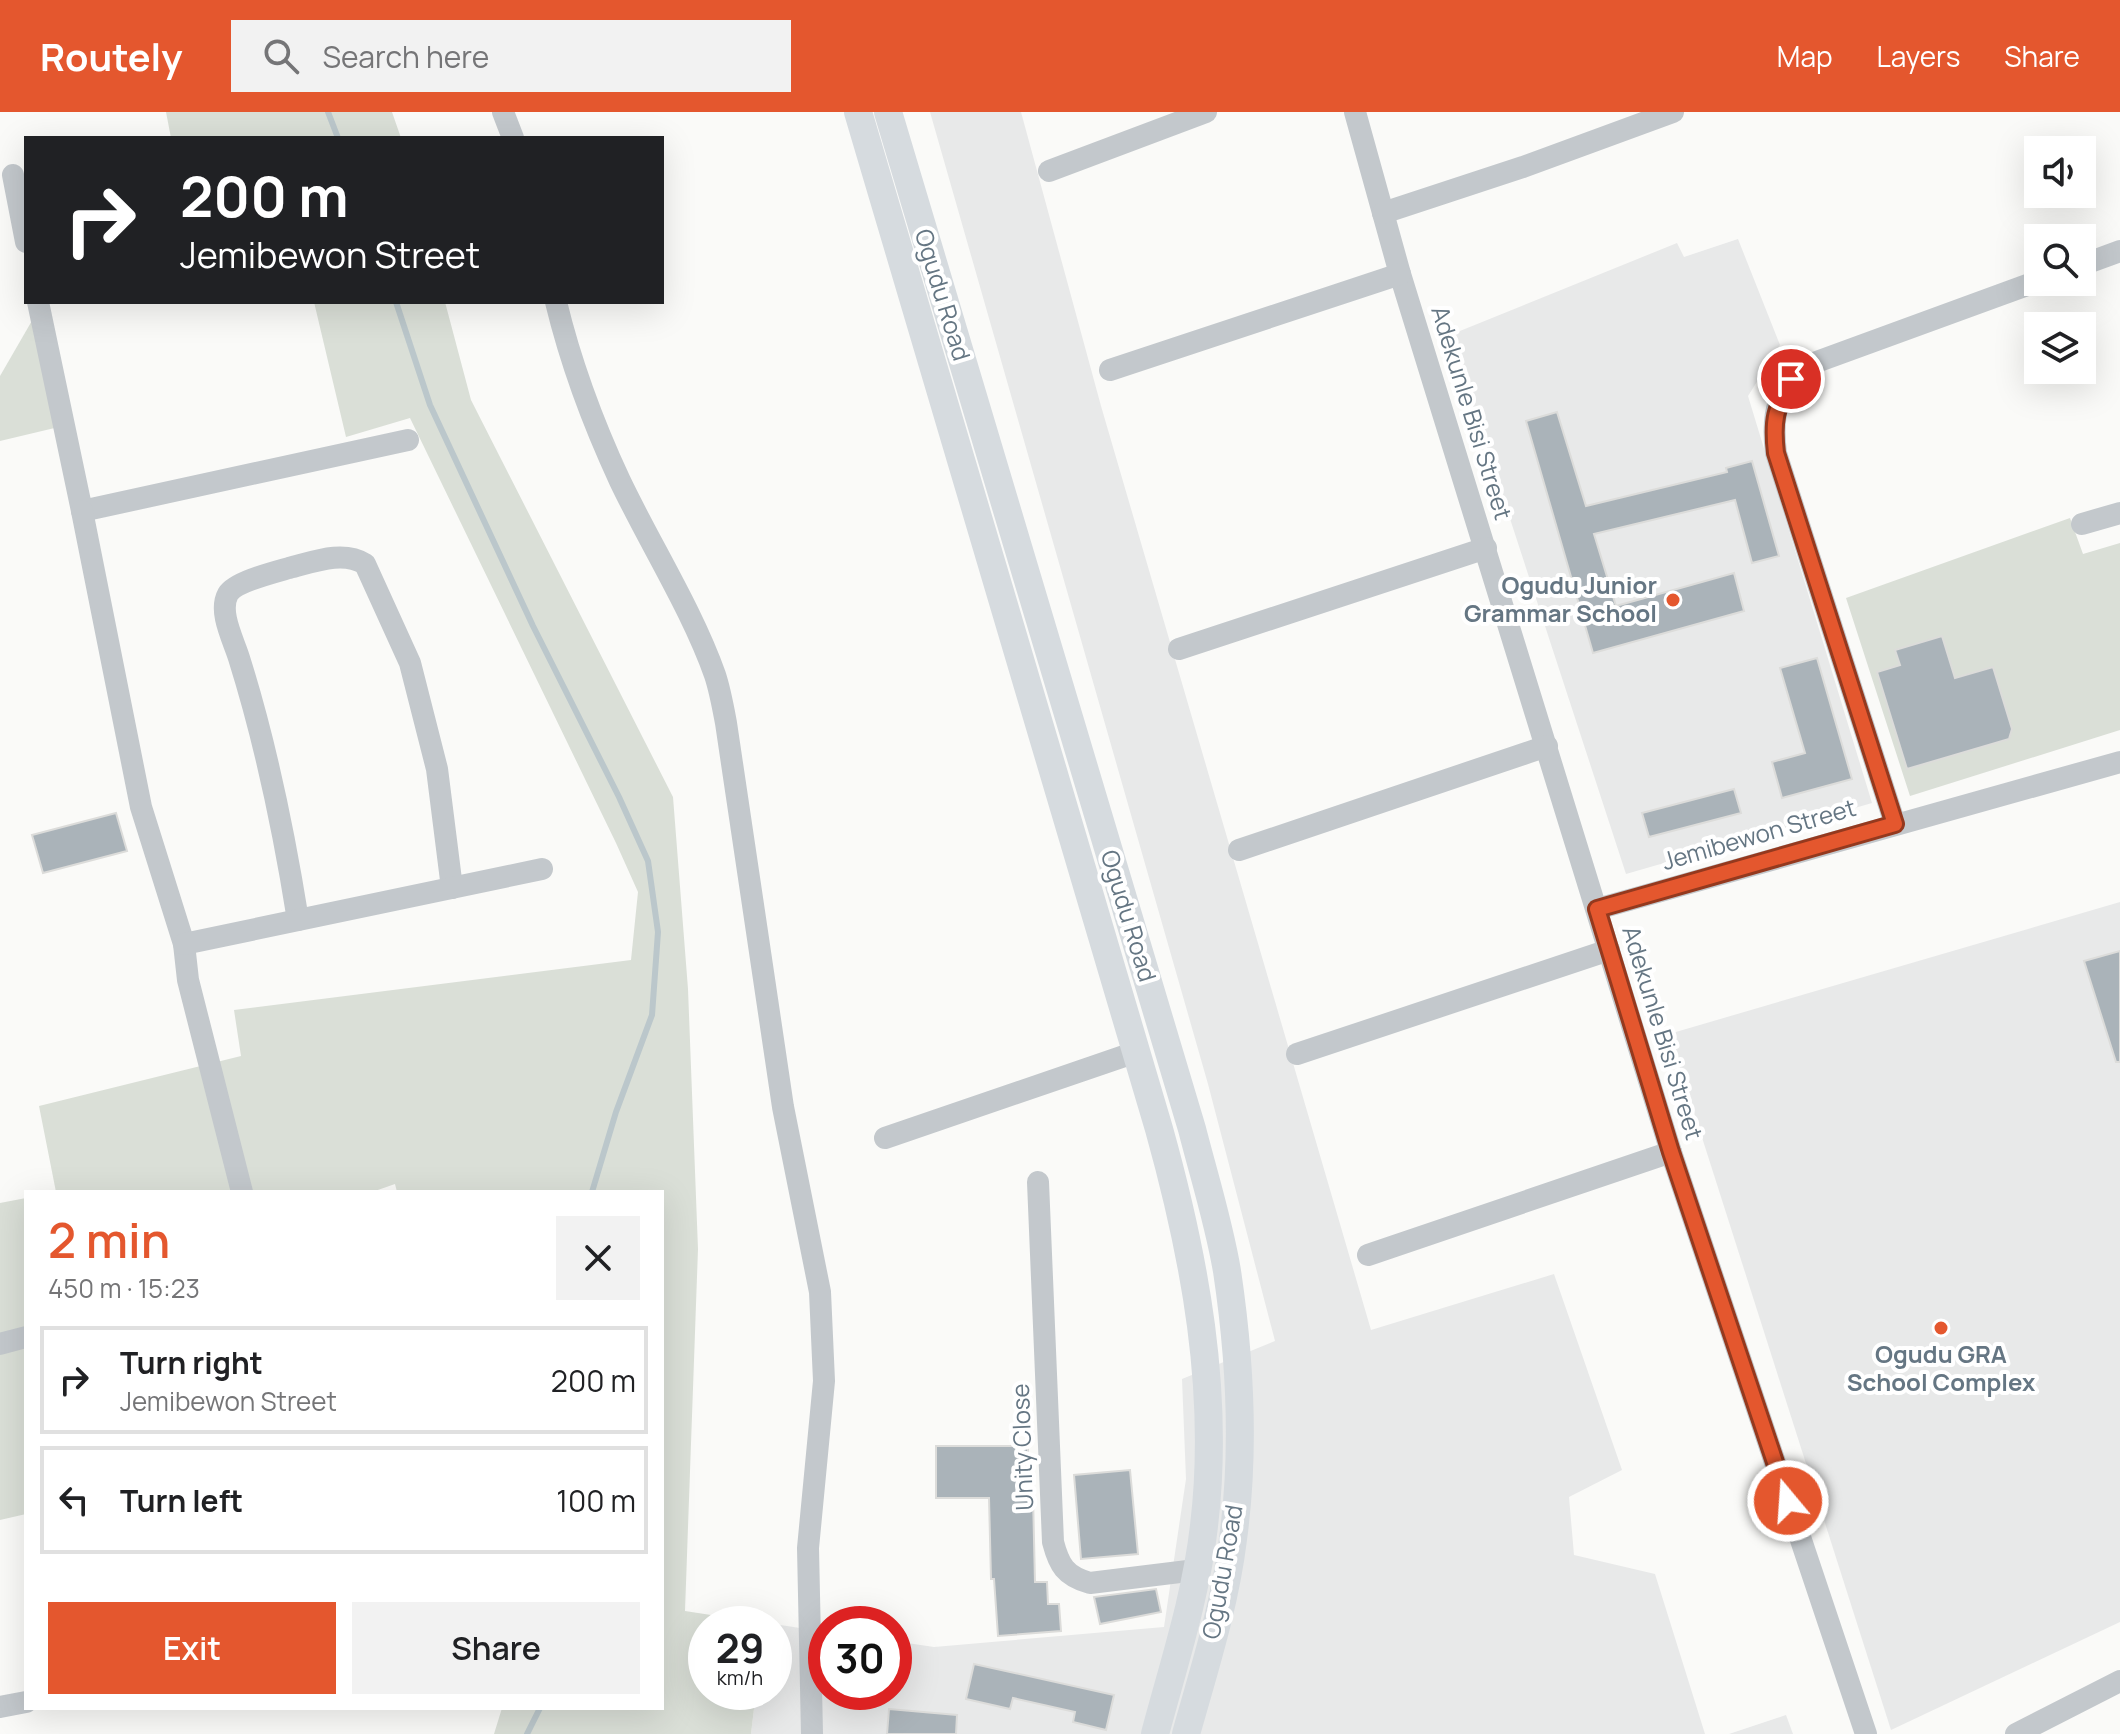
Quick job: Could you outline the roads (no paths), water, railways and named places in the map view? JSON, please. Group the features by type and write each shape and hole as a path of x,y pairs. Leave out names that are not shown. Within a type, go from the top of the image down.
{"main road":[{"name":"Ogudu Road","path":"858,112 1176,1190 1198,1301 1207,1368 1210,1431 1204,1528 1155,1734"},
{"name":"Ogudu Road","path":"888,112 1120,889 1214,1214 1226,1270 1237,1376 1234,1537 1227,1581 1186,1734"},
{"path":"1090,896 1120,889"}],"street":[{"path":"503,112 512,136"},
{"path":"1049,171 1206,112"},
{"name":"Adekunle Bisi Street","path":"1355,112 1400,274 1671,1152 1866,1734"},
{"path":"1383,213 1523,167 1673,112"},
{"path":"13,175 24,232"},
{"path":"2096,260 2120,251"},
{"path":"1110,370 1400,274"},
{"path":"1895,824 1776,453 1773,427 1778,403 1791,379 1811,364 2024,286"},
{"path":"38,304 141,807 184,944 188,980 241,1190"},
{"path":"557,304 592,420 700,640 715,677 726,723 779,1078 820,1292 824,1381 808,1548 812,1734"},
{"path":"82,511 408,440"},
{"path":"2082,524 2120,513"},
{"path":"1179,649 1486,548"},
{"path":"298,920 283,826 227,621 225,603 235,587 277,571 315,562 345,556 365,564 410,663 437,769 452,888"},
{"path":"1239,850 1547,746"},
{"name":"Jemibewon Street","path":"1597,909 2120,762"},
{"path":"184,944 542,869"},
{"path":"1297,1054 1609,950"},
{"path":"885,1138 1136,1052"},
{"path":"1368,1255 1671,1152"},
{"name":"Unity Close","path":"1038,1182 1053,1542 1058,1560 1064,1571 1075,1579 1090,1583 1196,1570"},
{"path":"0,1344 24,1338"},
{"path":"2016,1734 2120,1681"},
{"path":"0,1707 24,1702"}],"waterway":[{"path":"328,112 337,136"},
{"path":"397,304 430,405 648,861 658,932 652,1015 616,1112 593,1190"},
{"path":"527,1734 539,1710"}],"place":[{"name":"Ogudu Junior Grammar School","path":"1673,600"},
{"name":"Ogudu GRA School Complex","path":"1941,1328"}]}
